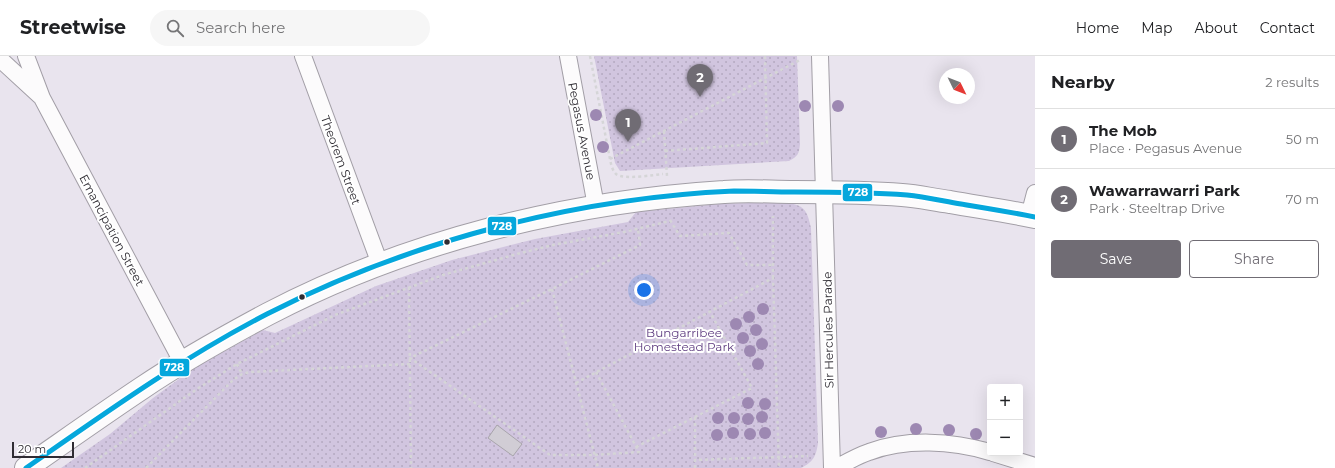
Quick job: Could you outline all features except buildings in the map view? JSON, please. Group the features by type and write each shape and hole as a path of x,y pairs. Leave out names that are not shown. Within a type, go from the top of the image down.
{"street":[{"name":"Emancipation Street","path":"26,56 42,98 182,362"},
{"name":"Theorem Street","path":"303,56 380,264"},
{"name":"Pegasus Avenue","path":"568,56 596,206"},
{"name":"Sir Hercules Parade","path":"820,56 832,468"},
{"name":"Emancipation Street","path":"0,59 42,98"},
{"path":"26,468 141,388 182,362 269,314 320,289 380,264 432,246 486,230 596,206 726,192 824,192 906,195 984,207 1032,217 1035,193"},
{"path":"836,468 870,452 895,446 918,443 952,444 987,451"},
{"path":"1003,456 1035,466"}],"path":[{"path":"590,56 610,159 615,173 620,176 627,177 666,174 664,131"},
{"path":"665,151 767,143 765,56"},
{"path":"610,159 800,60"},
{"path":"773,216 773,278 779,468"},
{"path":"85,468 198,389 237,364 336,315 443,275 553,245 638,229 670,221 680,236 730,233 747,265 773,265"},
{"path":"410,358 640,245 638,229"},
{"path":"576,383 773,278"},
{"path":"408,287 411,468"},
{"path":"552,289 598,468"},
{"path":"636,447 752,388 710,312"},
{"path":"410,358 550,455 594,455 639,452 596,372"},
{"path":"237,364 242,374"},
{"path":"146,468 233,380 242,374 250,372 410,364"},
{"path":"695,417 695,468"},
{"path":"695,460 808,456"}],"green space":[{"path":"594,56 797,56 800,144 798,152 796,156 789,161 620,171 615,163"},
{"name":"Bungarribee Homestead Park","path":"784,202 804,209 808,216 811,228 818,443 813,458 808,464 801,468 61,468 110,434 153,398 194,368 263,330 275,333 376,286 452,260 535,239 628,222 636,212 719,204"}],"transit line":[{"name":"728","path":"26,468 174,368 235,331 267,314 322,288 378,265 436,245 494,228 554,214 614,203 674,195 734,191 850,192 907,195 1035,217"}],"place":[{"name":"Wawarrawarri Park","path":"700,97"},
{"name":"The Mob","path":"628,142"}]}
